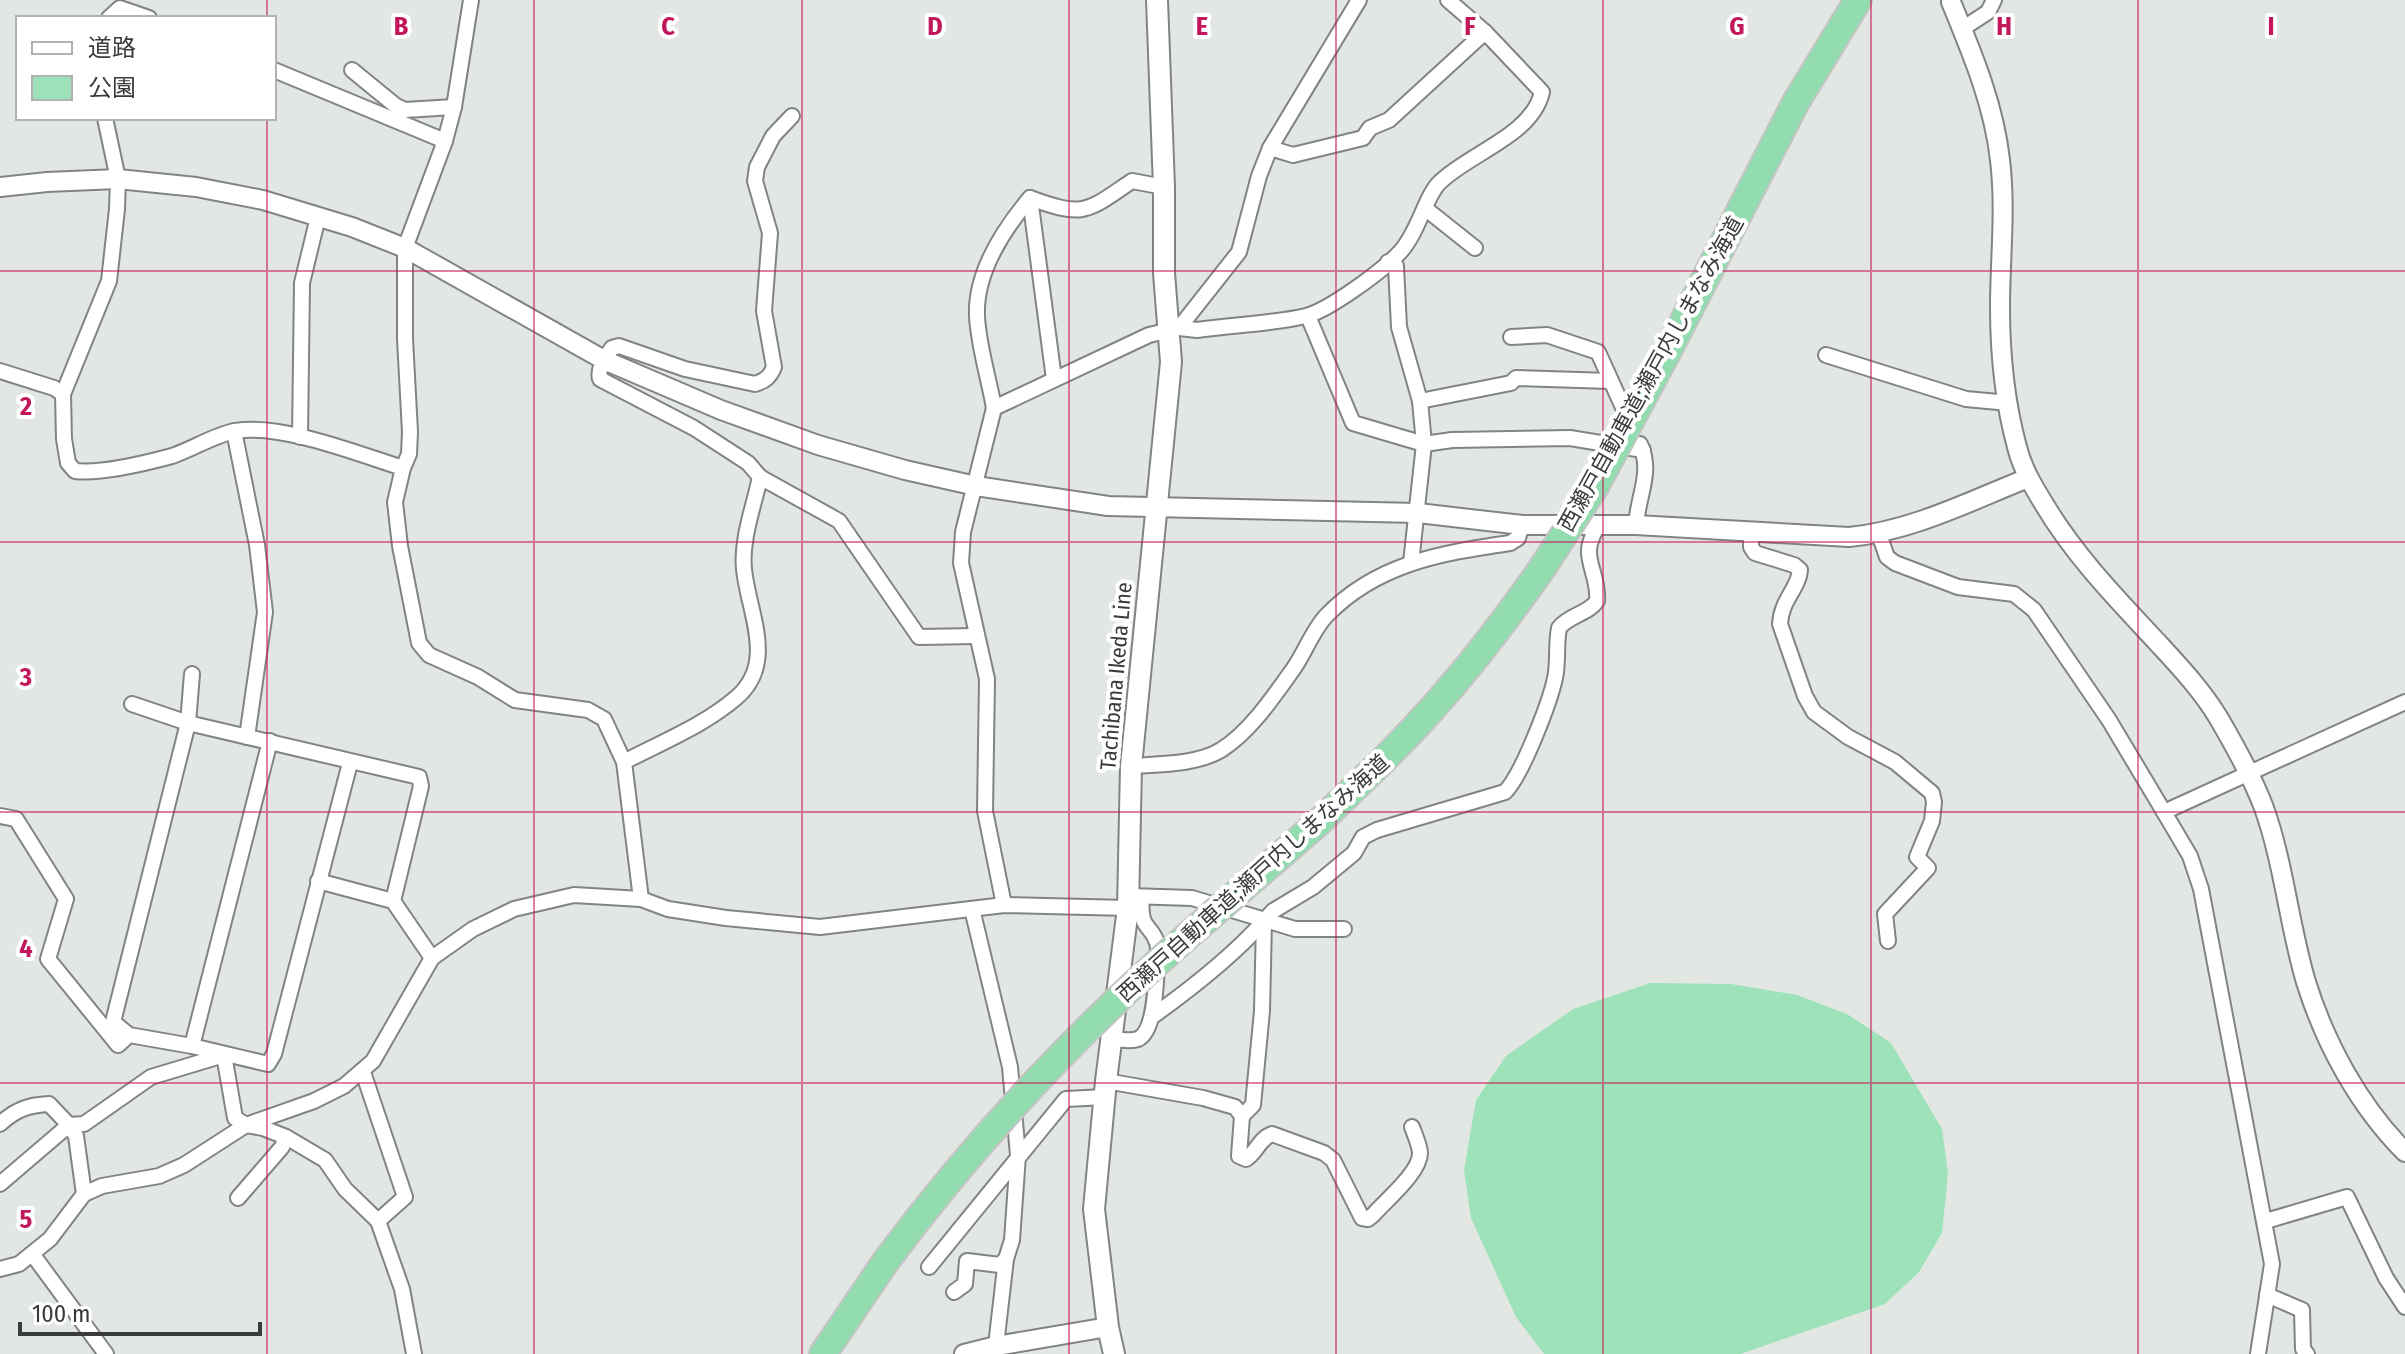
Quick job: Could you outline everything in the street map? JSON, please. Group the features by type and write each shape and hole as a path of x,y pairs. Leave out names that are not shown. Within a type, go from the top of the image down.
{"highway":[{"name":"西瀬戸自動車道;瀬戸内しまなみ海道","path":"823,1354 886,1261 1006,1113 1144,975 1319,822 1389,755 1498,630 1596,485 1796,102 1858,0"}],"main road":[{"name":"Tachibana Ikeda Line","path":"1114,1354 1094,1209 1112,1039 1133,901 1131,766 1174,329 1164,273 1157,0"}],"street":[{"path":"471,0 454,107 445,141 405,248 405,339 410,432 409,454 395,502 400,546 419,643 429,655 478,677 515,700 588,710 604,719 624,762 641,899"},
{"path":"1174,329 1239,252 1259,176 1270,148 1359,0"},
{"path":"994,408 1149,335 1174,329 1197,330 1308,316 1349,293 1388,262 1413,235 1437,184 1524,123 1539,105 1542,92 1485,32 1448,0"},
{"path":"1962,29 1988,12 1994,0"},
{"path":"1951,2 1974,57 1995,125 2001,162 2000,309 2009,403 2017,447 2028,478 2061,535 2197,686 2248,771 2275,844 2306,982 2317,1010 2357,1092 2405,1152"},
{"path":"111,16 120,8 143,16"},
{"path":"1270,148 1293,155 1363,138 1370,128 1389,120 1485,32"},
{"path":"352,70 405,110 454,107"},
{"path":"276,71 445,141"},
{"path":"792,116 773,136 763,153 755,181 770,233 764,311 774,367 771,375 755,384 685,369 619,346 612,348 604,360 598,373 600,379 694,428 748,463 760,477 839,521 919,637 976,636"},
{"path":"105,120 118,179 109,281 63,394 68,463 75,471 84,472 171,456 234,431 258,430 300,437 403,468"},
{"path":"0,187 118,179 196,187 263,200 405,248 604,360 721,410 818,445 905,470 976,486 1108,506 1418,513 1522,525 1636,525 1849,537 1879,534 1926,519 2028,478"},
{"path":"1030,198 1057,208 1080,211 1090,209 1132,181 1164,187"},
{"path":"1030,198 1054,379"},
{"path":"1004,905 985,811 987,679 961,563 963,532 994,408 977,315 982,283 1009,223 1030,198"},
{"path":"1426,209 1475,248"},
{"path":"300,437 302,283 318,217"},
{"path":"1388,262 1396,266 1399,327 1420,401 1424,444 1411,563"},
{"path":"1308,316 1353,423 1424,444 1452,440 1570,438 1643,450"},
{"path":"1511,337 1547,335 1598,352 1648,467 1637,505 1636,525"},
{"path":"1826,355 1966,399 2009,403"},
{"path":"0,371 63,394"},
{"path":"1420,401 1511,383 1516,378 1610,381"},
{"path":"234,431 257,545 265,612 247,737"},
{"path":"624,762 713,715 740,695 756,670 759,635 744,569 744,551 760,477"},
{"path":"1131,766 1184,761 1219,751 1245,731 1294,668 1325,617 1369,582 1436,554 1510,543 1518,538 1522,525"},
{"path":"1153,1016 1249,937 1273,911 1313,887 1354,853 1363,837 1377,830 1505,792 1512,785 1527,757 1556,675 1559,628 1593,608 1597,601 1596,574 1588,555 1597,526"},
{"path":"1751,532 1751,547 1755,553 1794,565 1800,570 1799,578 1788,595 1780,624 1805,696 1814,712 1848,737 1895,762 1932,793 1932,821 1917,857 1928,868 1885,914 1888,941"},
{"path":"1879,534 1887,557 1895,563 1958,587 2014,594 2034,610 2109,720 2190,856 2201,889 2272,1264 2258,1354"},
{"path":"192,674 188,723 113,1022 129,1035 268,1064 274,1054 350,763"},
{"path":"2164,812 2248,771 2405,702"},
{"path":"132,704 188,723 419,777 421,786 393,901"},
{"path":"192,1046 270,741"},
{"path":"0,816 16,819 66,899 48,959 118,1045 129,1035"},
{"path":"318,881 393,901 432,958"},
{"path":"0,1269 19,1264 33,1255 50,1239 84,1194 102,1186 159,1176 184,1165 246,1125 314,1101 344,1086 363,1072 383,1045 432,958 473,929 514,909 574,895 641,899 668,909 820,927 1004,905 1192,898 1295,929 1344,929"},
{"path":"1112,1039 1141,1038 1153,1016 1158,946 1133,901"},
{"path":"972,909 1010,1067 1018,1155 1012,1240 1006,1259 995,1350"},
{"path":"1264,921 1262,1011 1253,1105 1242,1116 1239,1156 1246,1159 1263,1138 1272,1134 1324,1153 1333,1160 1362,1218 1368,1219 1419,1162 1420,1154 1412,1127"},
{"path":"0,1184 69,1125 84,1124 151,1077 224,1055"},
{"path":"224,1055 235,1118 246,1125 286,1137 325,1160 345,1189 378,1221 402,1289 414,1354"},
{"path":"363,1072 405,1197 378,1221"},
{"path":"929,1267 1066,1099 1106,1089 1203,1098 1235,1107 1242,1116"},
{"path":"0,1124 10,1114 30,1105 49,1104 76,1136 84,1194"},
{"path":"238,1198 282,1147 286,1137"},
{"path":"2266,1221 2347,1197 2386,1278 2405,1307"},
{"path":"33,1255 106,1354"},
{"path":"954,1292 965,1284 967,1261 990,1266 1000,1265 1006,1259"},
{"path":"2267,1295 2302,1310 2303,1349 2307,1354"},
{"path":"964,1354 1108,1327"}],"green space":[{"path":"1650,983 1731,984 1797,995 1847,1014 1891,1043 1942,1129 1948,1174 1942,1233 1919,1272 1885,1304 1740,1354 1544,1354 1516,1317 1471,1218 1464,1170 1476,1100 1506,1056 1573,1009"}]}
